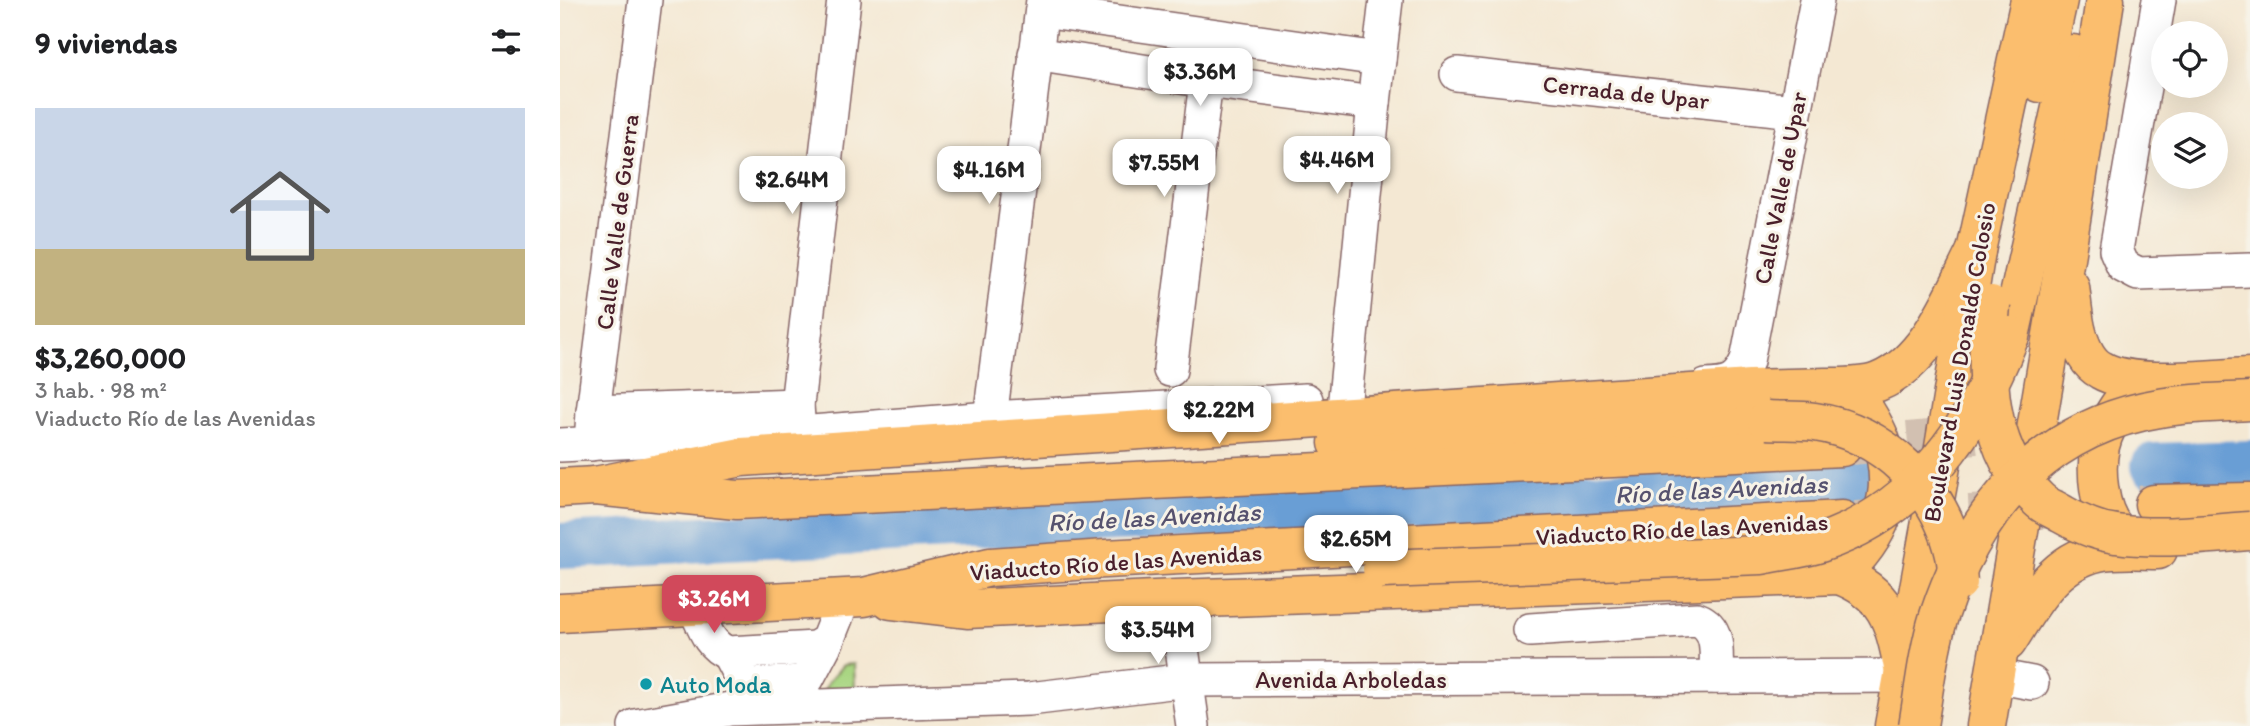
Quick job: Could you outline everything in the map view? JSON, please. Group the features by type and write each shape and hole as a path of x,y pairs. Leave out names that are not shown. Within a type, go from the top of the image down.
{"main road":[{"path":"2059,0 1990,305 1987,354 1997,437 2013,470 2040,501 2080,524 2127,535 2162,536 2250,531"},
{"path":"854,598 1382,569 1762,555 1819,543 1871,521 1906,495 1938,464 1976,407 1997,369 2010,335 2085,0"},
{"path":"2008,671 2066,252 2105,0"},
{"name":"Boulevard Luis Donaldo Colosio","path":"1894,726 1940,472 1976,251 2027,18"},
{"path":"578,487 742,457 1750,389 1850,387 1877,383 1899,371 1917,354 1944,316 1976,251"},
{"path":"2066,252 2080,343 2087,357 2098,369 2112,375 2148,381 2250,377"},
{"path":"2148,381 2125,398 2109,419 2100,447 2098,475 2105,509 2115,529 2132,542 2158,550"},
{"path":"1839,575 1858,559 1873,538 1883,515 1888,490 1887,464 1880,439 1850,387"},
{"path":"1918,726 1939,618 1954,575 1996,503 2026,471 2061,445 2097,427 2142,411 2183,404 2250,401"},
{"path":"2149,419 2250,417"},
{"path":"578,487 1767,420 1816,422 1874,443 1902,463 1926,491 1943,520 1955,555 1959,594 1939,726"},
{"path":"578,487 737,499 1842,447"},
{"path":"2154,504 2250,502"},
{"name":"Viaducto Río de las Avenidas","path":"560,613 854,598 990,567 1842,520"},
{"path":"1986,726 2035,598 2052,577 2071,561 2098,552 2250,546"},
{"path":"854,598 967,609 1839,575 1858,582 1874,594 1887,612 1897,636 1903,671"}],"street":[{"name":"Calle Valle de Guerra","path":"582,434 645,0"},
{"path":"798,419 844,0"},
{"path":"582,434 798,419 990,418 1345,398 1386,0"},
{"name":"Calle Valle de Upar","path":"1345,398 1726,385 1740,376 1747,361 1817,0"},
{"path":"2008,0 2027,18"},
{"path":"2159,0 2116,250 2123,266 2138,274 2250,270"},
{"path":"990,418 1042,6 1212,35 1379,59"},
{"path":"1170,370 1212,35"},
{"path":"1035,54 1206,81 1374,103"},
{"name":"Cerrada de Upar","path":"1457,74 1794,111"},
{"path":"694,606 710,640 716,647 729,653 815,649 827,641 854,598"},
{"path":"1175,599 1193,726"},
{"path":"1530,630 1697,619 1710,627 1714,634 1716,677"},
{"name":"Avenida Arboledas","path":"635,726 730,709 818,716 1029,699 1187,680 1716,677 1903,671"},
{"path":"981,726 1000,712 1029,699"}],"green space":[{"path":"854,664 855,689 824,691 843,665"}],"waterway":[{"name":"Río de las Avenidas","path":"2154,466 2250,463"},
{"name":"Río de las Avenidas","path":"560,546 1875,482"}],"tunnel":[{"path":"1851,446 1976,435"},
{"path":"1855,520 2154,504"}],"place":[{"name":"Auto Moda","path":"646,684"}]}
